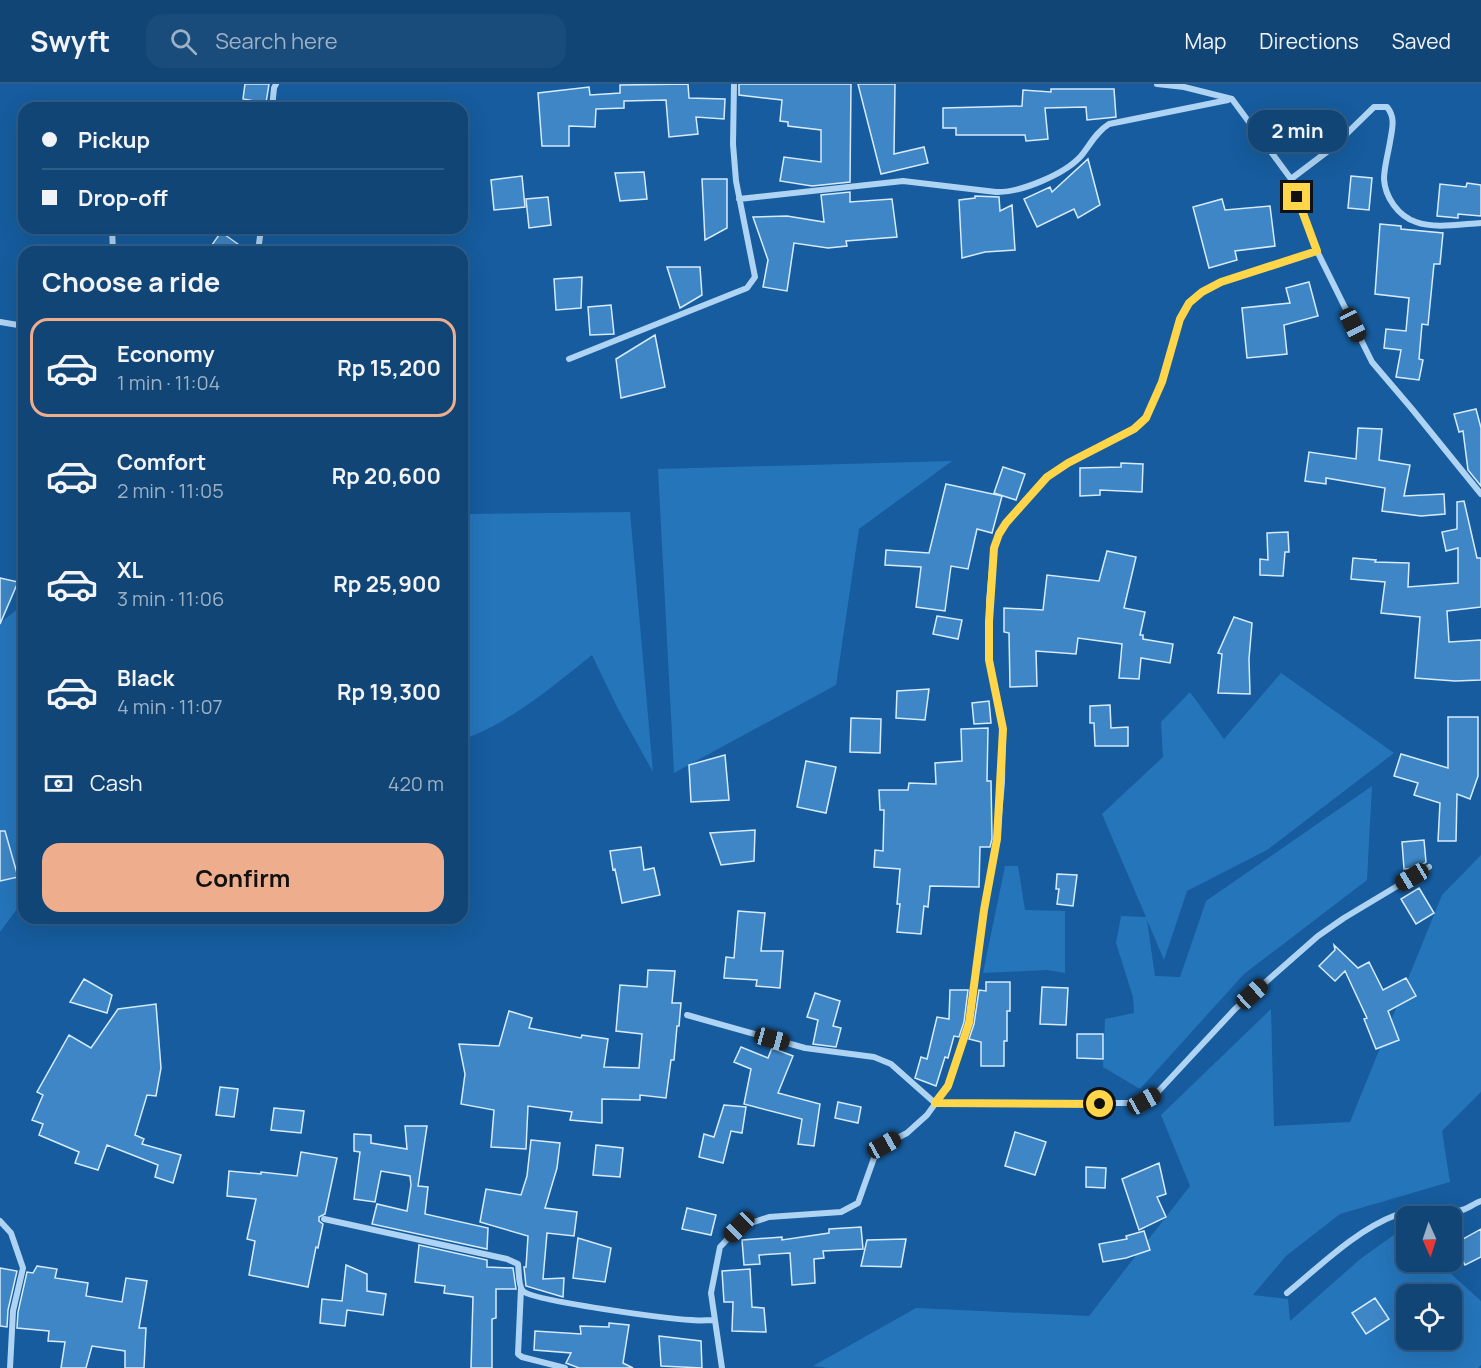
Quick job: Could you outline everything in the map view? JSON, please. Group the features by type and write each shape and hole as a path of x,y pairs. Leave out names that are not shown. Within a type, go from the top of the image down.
{"street":[{"path":"272,102 273,88 276,84"},
{"path":"568,359 747,288 752,283 754,278 739,199 733,144 734,84"},
{"path":"1157,84 1184,87 1232,99 1291,179 1317,251 1372,362 1481,494"},
{"path":"739,199 903,181 1011,192 1069,166 1082,155 1098,132 1109,124 1232,99"},
{"path":"1291,179 1332,148 1374,107 1387,107 1392,113 1393,122 1384,178 1388,197 1399,211 1416,222 1442,225 1481,223"},
{"path":"722,1368 711,1293 720,1247 739,1227 770,1217 841,1212 858,1203 874,1158 884,1145 907,1133 927,1115 948,1086 969,1023 984,910 997,839 1003,729 989,660 989,613 994,548 999,534 1047,477 1068,463 1134,429 1146,418 1162,382 1180,319 1189,303 1221,282 1317,251"},
{"path":"0,322 18,325"},
{"path":"687,1016 805,1048 874,1057 891,1064 935,1103 1123,1105 1144,1101 1155,1095 1235,1009 1318,936 1430,867"},
{"path":"1287,1293 1345,1243 1395,1215 1425,1210 1464,1210 1481,1201"},
{"path":"324,1219 507,1259 518,1264 521,1288 518,1354 565,1368"},
{"path":"0,1221 11,1233 23,1268 13,1311 10,1368"},
{"path":"521,1288 533,1296 577,1306 691,1320 714,1320"}],"shaded area":[{"path":"952,461 859,529 836,685 674,773 658,469"},
{"path":"630,512 653,772 618,709 592,655 514,714 468,738 468,514"},
{"path":"18,609 18,907 0,932 0,623"},
{"path":"1281,673 1394,753 1267,850 1187,891 1164,960 1147,920 1155,976 1180,977 1206,901 1372,786 1367,880 1244,974 1140,1089 1103,1067 1105,1019 1134,1013 1133,997 1116,943 1121,916 1146,917 1102,814 1163,757 1161,722 1190,692 1224,739"},
{"path":"1481,855 1481,1092 1442,1131 1450,1182 1340,1214 1286,1256 1253,1295 1288,1299 1290,1321 1359,1260 1396,1233 1396,1272 1449,1272 1481,1301 1481,1365 1478,1368 829,1368 813,1366 916,1308 1089,1316 1190,1186 1161,1115 1271,1009 1274,1126 1350,1122 1442,895"},
{"path":"1005,866 1018,866 1025,910 1065,911 1065,973 1047,970 983,973"}],"building":[{"path":"245,84 269,84 266,102 243,99"},
{"path":"688,84 689,98 725,99 724,119 696,117 698,134 669,137 666,100 624,101 624,108 596,109 595,127 569,126 569,146 542,146 538,93 589,87 590,95 620,93 620,85"},
{"path":"739,84 851,84 850,182 812,186 780,181 784,157 821,162 821,130 788,126 788,122 780,121 782,100 739,95"},
{"path":"858,84 895,84 894,154 924,147 928,163 881,174"},
{"path":"1051,89 1114,89 1116,117 1087,120 1086,107 1045,108 1048,139 1026,141 1025,135 956,135 956,128 943,128 943,108 1022,106 1023,90 1051,92"},
{"path":"1088,159 1100,205 1078,218 1074,209 1037,227 1024,199 1050,187 1052,192"},
{"path":"644,172 647,199 620,201 615,173"},
{"path":"522,176 525,207 494,210 491,180"},
{"path":"1351,176 1372,178 1369,210 1348,208"},
{"path":"702,179 727,179 727,228 705,240"},
{"path":"1467,183 1481,185 1481,216 1458,214 1458,218 1437,216 1440,184 1466,187"},
{"path":"850,192 850,202 892,199 897,237 846,241 847,246 828,248 794,243 787,291 763,287 768,260 753,217 787,216 824,222 821,195"},
{"path":"975,196 999,197 1000,211 1012,205 1015,250 985,252 962,258 959,200 975,198"},
{"path":"548,197 551,225 529,228 526,199"},
{"path":"1222,199 1225,210 1270,206 1275,246 1235,251 1237,260 1209,268 1193,207"},
{"path":"1380,224 1401,226 1401,229 1443,233 1440,264 1434,264 1428,325 1422,324 1419,359 1423,360 1419,380 1396,377 1401,350 1384,348 1386,329 1406,331 1409,298 1375,294"},
{"path":"220,234 224,234 241,246 211,246"},
{"path":"667,267 700,267 702,295 680,308"},
{"path":"582,277 581,308 556,310 554,279"},
{"path":"1309,282 1318,316 1284,325 1287,354 1247,358 1242,308 1290,303 1286,288"},
{"path":"611,305 614,334 590,335 588,307"},
{"path":"655,335 665,387 621,398 616,359"},
{"path":"1476,409 1481,428 1481,486 1468,470 1463,431 1459,432 1454,414"},
{"path":"1358,428 1382,429 1379,460 1410,465 1404,496 1444,494 1445,514 1421,516 1382,511 1385,488 1326,478 1326,484 1305,481 1309,452 1356,459"},
{"path":"1121,463 1143,464 1142,492 1100,490 1100,495 1080,496 1080,468 1121,467"},
{"path":"1003,467 1025,474 1016,500 994,493"},
{"path":"946,484 1002,496 992,533 977,529 968,569 951,566 945,611 916,607 921,567 885,565 886,550 929,553"},
{"path":"1464,501 1477,558 1481,558 1481,607 1447,611 1449,642 1481,640 1481,680 1415,678 1420,617 1381,613 1385,582 1351,579 1353,558 1376,560 1375,562 1409,563 1408,587 1458,583 1458,548 1446,551 1442,532 1457,529 1457,502"},
{"path":"1288,532 1289,552 1285,552 1283,576 1260,575 1260,559 1268,560 1267,533"},
{"path":"1107,551 1136,557 1124,608 1145,612 1140,635 1143,635 1143,639 1173,644 1170,663 1141,658 1139,679 1119,678 1122,644 1078,638 1076,654 1036,651 1037,686 1010,687 1009,633 1004,632 1004,608 1043,610 1047,575 1099,581"},
{"path":"0,578 18,582 0,624"},
{"path":"937,616 962,620 958,639 933,634"},
{"path":"1234,617 1252,623 1249,659 1250,694 1218,693 1222,654 1218,653"},
{"path":"929,689 925,720 896,718 897,691"},
{"path":"989,701 991,723 974,724 972,703"},
{"path":"1110,705 1111,728 1128,727 1128,746 1095,746 1094,723 1090,723 1090,706"},
{"path":"1448,717 1478,717 1478,776 1470,799 1457,794 1456,841 1438,841 1440,803 1414,795 1418,783 1394,776 1401,754 1448,768"},
{"path":"851,718 881,719 880,753 850,752"},
{"path":"988,728 987,781 991,781 992,839 990,847 980,847 979,887 930,886 928,907 924,906 921,934 897,932 900,869 874,867 875,850 883,851 884,810 880,810 879,790 908,790 909,783 936,784 935,763 962,761 961,729"},
{"path":"725,755 729,800 691,802 689,765"},
{"path":"806,761 836,767 826,813 797,807"},
{"path":"755,830 754,861 721,865 710,833"},
{"path":"0,831 5,831 18,877 0,881"},
{"path":"1424,840 1426,862 1417,868 1404,869 1402,842"},
{"path":"641,847 644,870 654,868 660,895 622,903 610,851"},
{"path":"1057,874 1077,875 1073,906 1057,904 1059,889 1056,889"},
{"path":"1419,888 1434,913 1416,924 1401,899"},
{"path":"738,911 765,913 761,951 783,951 780,988 756,986 757,980 724,978 726,957 734,958"},
{"path":"1334,945 1358,968 1369,962 1383,990 1406,978 1416,996 1388,1011 1399,1040 1376,1049 1364,1019 1367,1018 1345,971 1335,981 1319,966 1335,950"},
{"path":"648,970 675,971 672,1003 681,1003 674,1060 671,1060 666,1098 640,1095 640,1100 602,1099 602,1123 570,1120 572,1112 528,1106 526,1149 491,1147 494,1110 461,1104 465,1074 459,1044 499,1046 509,1011 532,1018 529,1028 581,1038 582,1035 608,1039 604,1067 639,1068 642,1034 616,1031 620,985 647,987"},
{"path":"84,979 112,995 107,1013 70,1002"},
{"path":"986,982 1010,982 1010,1011 1007,1011 1004,1066 981,1066 981,1042 969,1039 974,1024 979,990 986,991"},
{"path":"1042,987 1068,988 1066,1025 1040,1024"},
{"path":"950,990 968,990 964,1022 959,1037 954,1036 948,1058 945,1057 936,1086 915,1078 921,1057 927,1059 937,1017 949,1019"},
{"path":"815,993 840,1001 833,1026 841,1028 836,1047 813,1044 818,1020 807,1017"},
{"path":"156,1004 161,1068 156,1096 147,1095 135,1135 144,1139 142,1144 181,1155 173,1183 155,1177 158,1165 107,1145 98,1170 75,1163 79,1152 39,1135 43,1124 32,1120 43,1095 37,1092 69,1035 91,1048 118,1009"},
{"path":"1077,1034 1103,1034 1103,1059 1077,1058"},
{"path":"741,1047 768,1058 772,1048 793,1056 778,1093 820,1104 814,1146 798,1144 802,1119 744,1104 751,1069 734,1062"},
{"path":"220,1087 238,1089 234,1117 216,1115"},
{"path":"838,1102 861,1107 858,1123 835,1118"},
{"path":"724,1105 746,1107 742,1133 731,1131 723,1163 699,1157 704,1134 714,1137"},
{"path":"274,1108 304,1111 301,1133 271,1130"},
{"path":"405,1126 427,1126 418,1186 428,1187 425,1214 488,1228 487,1249 372,1224 377,1204 407,1211 410,1176 381,1171 375,1202 354,1199 360,1152 354,1151 354,1134 371,1135 371,1143 407,1149"},
{"path":"1015,1132 1046,1142 1035,1175 1005,1166"},
{"path":"531,1140 560,1143 557,1168 545,1208 577,1212 574,1236 547,1233 543,1279 564,1278 563,1297 526,1286 524,1267 526,1267 528,1236 480,1222 486,1189 521,1195 527,1176"},
{"path":"596,1145 623,1148 620,1177 593,1175"},
{"path":"301,1152 337,1158 325,1214 319,1217 319,1221 323,1224 308,1287 249,1275 255,1241 247,1239 256,1199 227,1196 229,1171 297,1176"},
{"path":"1159,1163 1166,1194 1157,1197 1166,1217 1139,1230 1122,1179"},
{"path":"1086,1167 1106,1168 1105,1188 1086,1187"},
{"path":"687,1208 716,1215 711,1235 682,1229"},
{"path":"861,1227 863,1249 823,1251 824,1258 814,1259 815,1283 792,1285 790,1253 759,1255 760,1264 744,1265 742,1240 782,1237 782,1240 829,1233 829,1229"},
{"path":"1481,1229 1481,1257 1465,1265 1462,1259 1462,1240"},
{"path":"1144,1231 1150,1250 1126,1258 1103,1262 1099,1244 1127,1239 1126,1236"},
{"path":"578,1238 611,1248 605,1282 573,1278"},
{"path":"906,1239 901,1267 861,1266 867,1240"},
{"path":"419,1245 487,1260 487,1267 513,1268 516,1289 496,1289 496,1318 492,1319 492,1368 471,1368 473,1297 444,1293 445,1286 415,1282"},
{"path":"346,1265 367,1274 367,1291 386,1294 383,1315 347,1310 345,1326 320,1323 322,1299 342,1301"},
{"path":"37,1266 57,1269 55,1278 88,1283 86,1296 122,1302 126,1278 147,1281 139,1328 146,1328 144,1368 125,1368 125,1351 92,1346 86,1368 61,1368 65,1342 48,1341 49,1331 17,1328 18,1312 27,1272 33,1273"},
{"path":"0,1268 17,1271 8,1310 7,1327 0,1326"},
{"path":"750,1269 752,1307 764,1308 766,1332 732,1331 733,1302 724,1302 722,1271"},
{"path":"1375,1298 1389,1319 1366,1334 1352,1313"},
{"path":"609,1323 629,1325 623,1363 633,1368 579,1368 566,1363 571,1353 534,1350 535,1331 581,1334 580,1326 609,1327"},
{"path":"659,1336 701,1341 702,1368 661,1366"}],"route":[{"path":"1100,1104 935,1103 948,1086 969,1023 975,969 997,839 1002,782 1003,729 989,660 989,601 994,548 1006,523 1047,477 1068,463 1134,429 1146,418 1162,382 1180,319 1189,303 1202,292 1221,282 1317,251 1297,197"}]}
